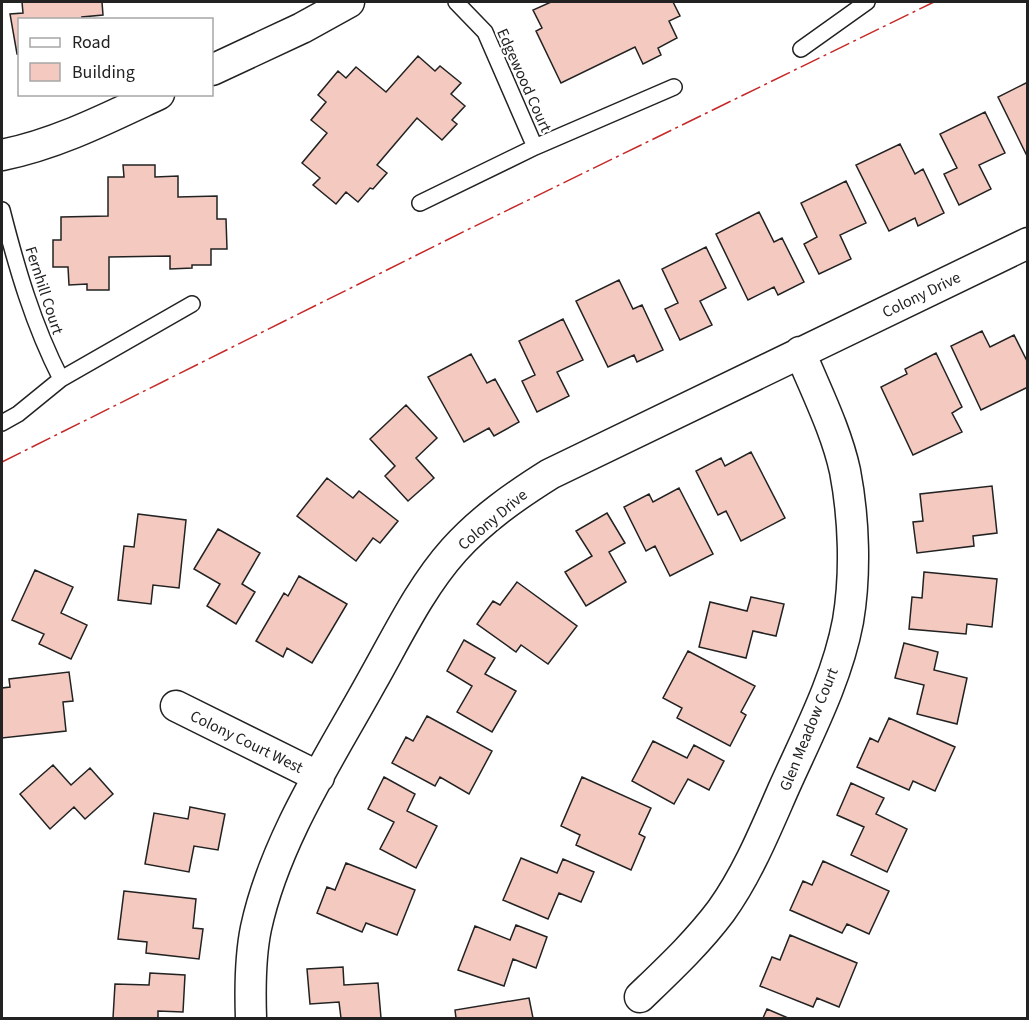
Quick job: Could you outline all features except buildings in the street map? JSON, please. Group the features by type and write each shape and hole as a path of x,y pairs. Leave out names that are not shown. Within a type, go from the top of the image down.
{"street":[{"path":"213,70 302,28 349,2"},
{"path":"2,155 26,150 91,126 155,96"},
{"name":"Colony Drive","path":"250,1018 256,928 281,853 319,777 425,588 454,550 489,516 515,495 550,474 1028,243"},
{"name":"Glen Meadow Court","path":"640,998 693,945 722,910 744,871 823,700 848,622 852,579 850,516 845,471 830,422 800,352"},
{"name":"Colony Court West","path":"176,706 319,777"}],"lane":[{"name":"Edgewood Court","path":"456,2 485,32 535,147"},
{"path":"801,49 867,2"},
{"name":"Edgewood Court","path":"420,203 535,147 674,87"},
{"name":"Fernhill Court","path":"2,210 19,277 39,335 61,379"},
{"path":"2,423 18,414 61,379 192,304"}],"power":[{"path":"2,462 471,228 934,2"}]}
